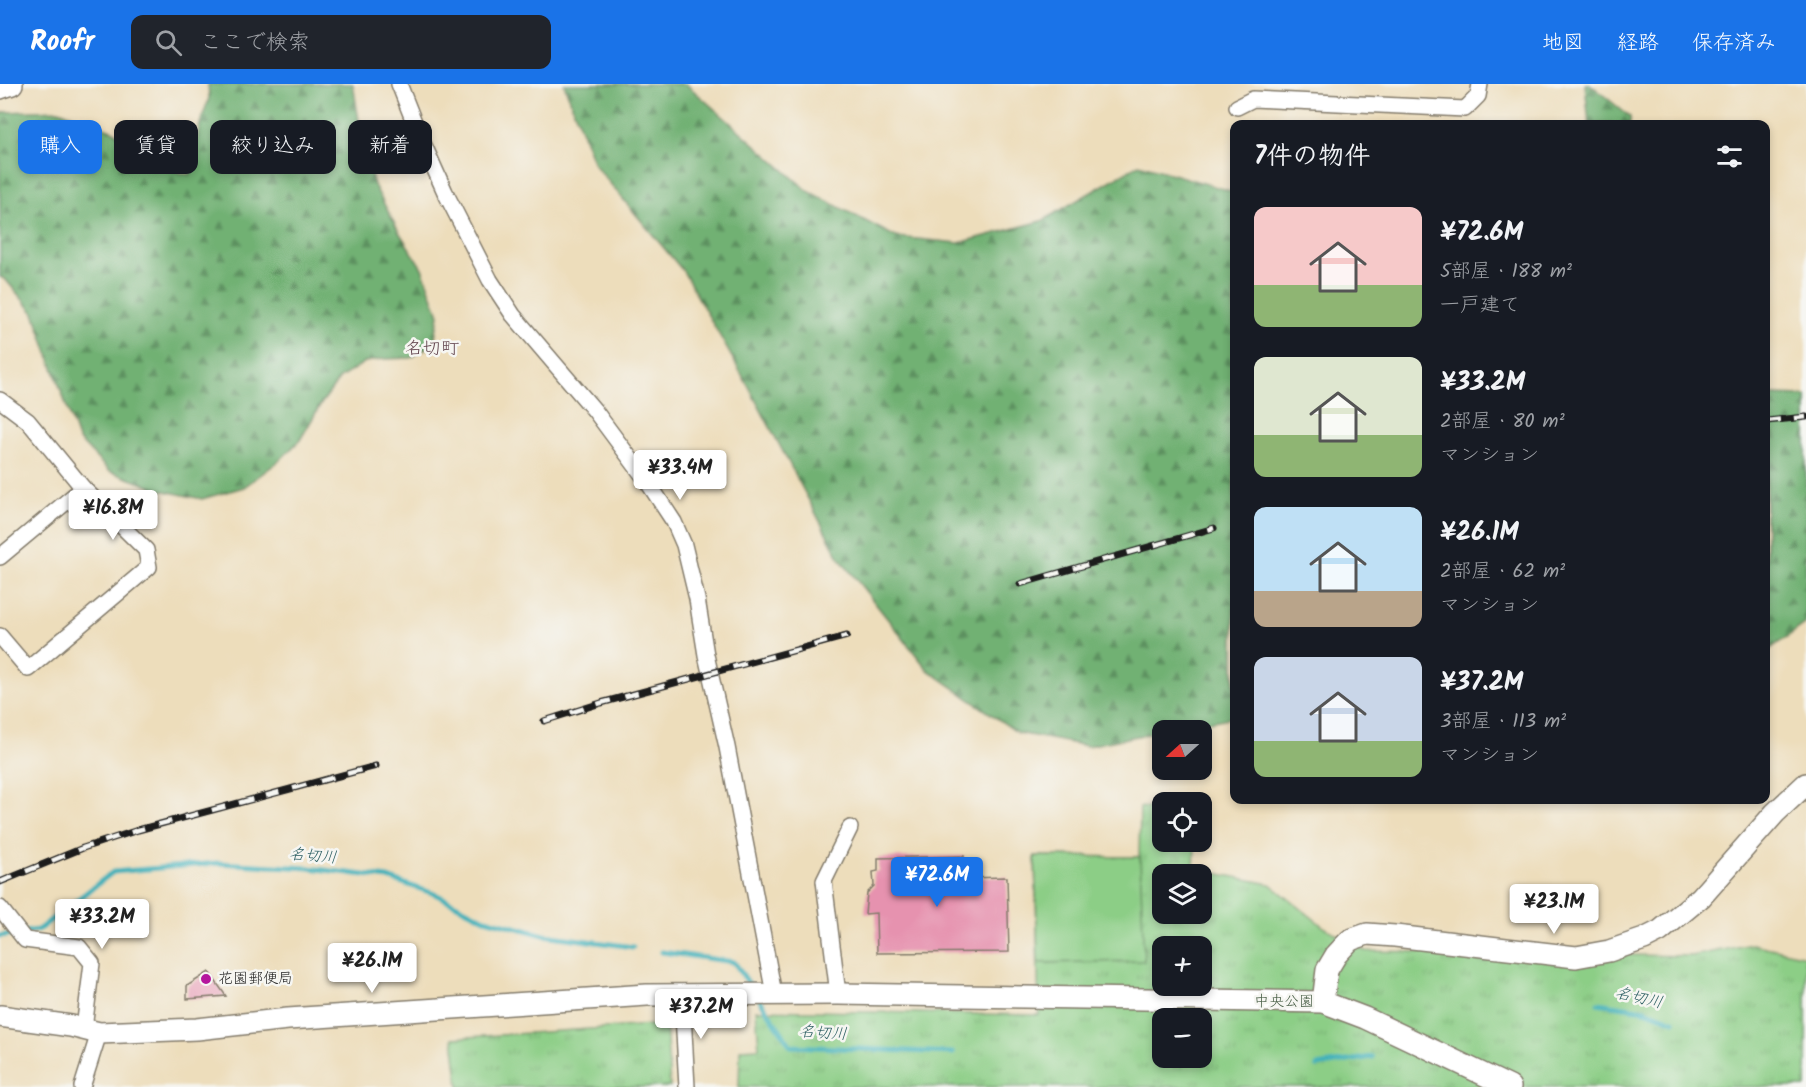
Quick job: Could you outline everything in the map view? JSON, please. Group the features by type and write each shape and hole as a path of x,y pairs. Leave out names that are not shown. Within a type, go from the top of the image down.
{"street":[{"path":"0,88 12,84"},
{"path":"399,84 436,172 490,280 513,315 595,411 647,481 674,522 684,545 727,747 771,994"},
{"path":"1237,106 1253,99 1465,109 1478,96 1480,84"},
{"path":"0,400 28,421 83,488 146,550 149,567 28,669 0,636"},
{"path":"0,557 83,488"},
{"path":"1323,1002 1327,970 1336,955 1350,940 1367,934 1576,957 1609,951 1644,939 1660,931 1701,897 1775,813 1806,784"},
{"path":"838,994 824,881 850,828"},
{"path":"0,908 25,940 79,947 92,963 91,1031 82,1087"},
{"path":"0,1016 91,1031 197,1029 288,1019 647,995 838,994 1323,1002 1365,1018 1496,1084"},
{"path":"682,995 687,1087"}],"green space":[{"path":"208,84 353,84 359,120 348,120 348,174 371,174 374,185 399,232 422,268 439,315 434,343 411,358 365,362 340,378 321,404 300,440 279,461 244,487 202,499 160,490 109,471 78,439 34,313 5,279 0,277 0,114 59,110 85,120 18,120 18,174 102,174 102,126 114,131 114,174 190,175 198,174 198,134 209,98"},
{"path":"564,84 686,84 808,191 896,237 959,243 1042,221 1139,164 1230,191 1230,718 1212,721 1152,720 1152,733 1087,746 1018,733 928,670 840,559 747,384 683,271 594,164"},
{"path":"1585,84 1590,84 1630,117 1630,120 1589,120"},
{"path":"1770,395 1806,396 1806,623 1770,649"},
{"name":"中央公園","path":"1140,807 1152,809 1152,852 1195,852 1194,864 1152,864 1152,924 1212,924 1212,873 1270,884 1324,927 1365,951 1692,956 1752,944 1806,956 1806,1087 739,1087 740,1049 759,1048 756,1010 1039,1015 1035,856 1139,857"},
{"path":"1035,856 1140,857 1144,961 1038,963"},
{"path":"666,1024 670,1087 459,1087 453,1038"}],"building":[{"path":"964,856 965,878 1007,877 1009,952 877,953 876,913 865,914 867,893 874,886 873,872 878,871 878,858"},
{"name":"花園郵便局","path":"209,972 226,996 187,999 187,986"}],"waterway":[{"name":"名切川","path":"0,936 38,930 113,872 218,863 309,868 388,878 435,894 485,919 544,935 633,947"},
{"name":"名切川","path":"662,952 734,962 753,990"},
{"name":"名切川","path":"760,1000 791,1046 953,1053"},
{"name":"名切川","path":"1598,1003 1645,1010 1674,1021"},
{"name":"名切川","path":"1317,1066 1372,1057"}],"railway":[{"path":"1770,421 1806,417"},
{"path":"1020,584 1214,528"},
{"path":"544,721 601,703 847,636"},
{"path":"0,882 83,848 138,830 376,766"}],"place":[{"name":"花園郵便局","path":"206,979"}],"district":[{"name":"名切町","path":"432,349"}]}
